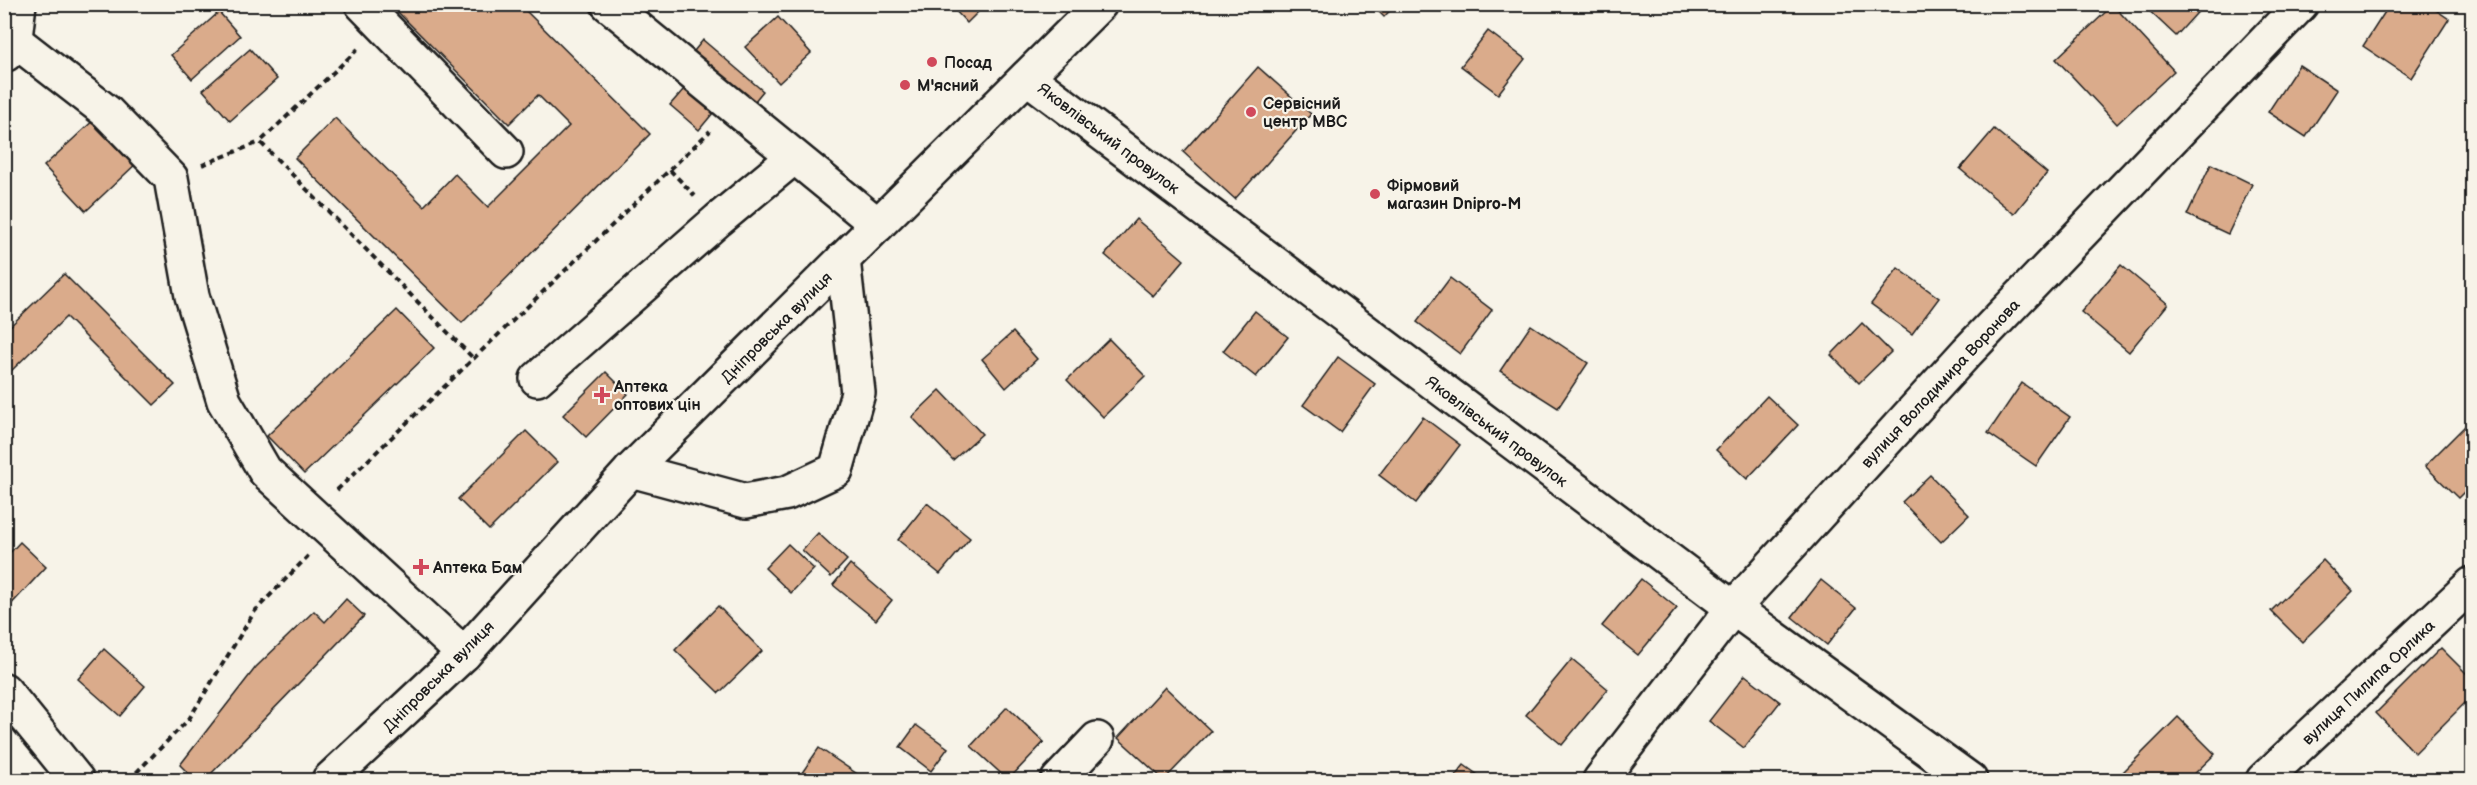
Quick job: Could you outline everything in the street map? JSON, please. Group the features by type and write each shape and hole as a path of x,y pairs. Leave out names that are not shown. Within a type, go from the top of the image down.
{"main road":[{"path":"19,4 8,42 107,112 171,178 192,296 224,401 265,471 333,531 464,654"},
{"path":"608,4 878,225"},
{"name":"Дніпровська вулиця","path":"329,780 464,654 631,470 1100,4"},
{"name":"вулиця Володимира Воронова","path":"1600,780 1732,608 1967,352 2301,4"},
{"path":"373,15 506,152"},
{"name":"Яковлівський провулок","path":"1027,77 1732,608 1970,780"},
{"path":"537,379 718,220 794,157"},
{"path":"631,470 746,501 788,493 836,470 858,393 843,259"},
{"name":"вулиця Пилипа Орлика","path":"2263,780 2472,584"},
{"path":"4,690 77,780"},
{"path":"1058,780 1097,739"}],"path":[{"path":"171,178 260,142 373,15"},
{"path":"129,780 189,718 255,612 333,531 337,489 734,107"},
{"path":"260,142 474,359"}],"building":[{"path":"390,4 519,4 650,134 462,323 295,158 335,118 424,206 455,174 488,207 569,126 538,95 509,124"},
{"path":"957,4 986,4 967,23 953,8"},
{"path":"1371,4 1396,4 1384,17"},
{"path":"2142,4 2205,4 2176,36"},
{"path":"2390,4 2427,4 2449,19 2411,78 2363,46"},
{"path":"2113,5 2174,71 2117,124 2056,59"},
{"path":"219,12 240,36 192,79 171,55"},
{"path":"778,17 811,53 779,83 745,47"},
{"path":"1488,31 1525,59 1498,94 1461,66"},
{"path":"703,40 763,91 750,107 690,56"},
{"path":"250,49 277,79 230,121 203,90"},
{"path":"2299,65 2337,90 2306,137 2268,112"},
{"path":"1258,67 1311,114 1235,199 1183,152"},
{"path":"690,82 718,107 699,130 670,105"},
{"path":"98,116 139,161 86,211 44,166"},
{"path":"1994,129 2047,173 2014,214 1960,169"},
{"path":"2211,164 2252,184 2228,234 2187,215"},
{"path":"1136,219 1184,260 1153,296 1105,255"},
{"path":"2121,265 2168,304 2129,352 2081,312"},
{"path":"1898,268 1939,298 1912,334 1871,304"},
{"path":"64,274 175,385 154,405 66,317 4,378 4,332"},
{"path":"1450,278 1492,310 1460,354 1417,322"},
{"path":"397,310 434,348 304,474 267,436"},
{"path":"1255,311 1288,337 1256,377 1223,351"},
{"path":"1862,323 1891,352 1859,383 1831,355"},
{"path":"1531,325 1588,363 1558,408 1500,371"},
{"path":"1013,332 1037,359 1006,388 982,359"},
{"path":"1109,339 1145,376 1103,417 1067,380"},
{"path":"1338,357 1375,384 1340,432 1303,405"},
{"path":"606,372 628,394 586,437 563,415"},
{"path":"2022,383 2070,417 2036,466 1988,433"},
{"path":"940,390 982,434 953,460 912,417"},
{"path":"1767,396 1798,425 1747,479 1716,450"},
{"path":"1423,417 1460,445 1416,503 1379,475"},
{"path":"2472,419 2472,484 2458,498 2425,466"},
{"path":"526,431 557,462 489,530 458,499"},
{"path":"1930,475 1969,515 1941,542 1902,502"},
{"path":"927,503 970,538 940,574 898,540"},
{"path":"818,533 847,560 831,577 802,550"},
{"path":"20,542 46,567 4,612 4,559"},
{"path":"788,544 814,569 791,593 765,568"},
{"path":"2323,560 2353,591 2302,642 2271,611"},
{"path":"850,564 892,600 876,620 833,585"},
{"path":"1641,579 1677,608 1638,655 1602,626"},
{"path":"1821,580 1856,608 1827,645 1792,617"},
{"path":"346,599 364,616 205,780 195,780 180,765 256,667 314,611 325,622"},
{"path":"718,606 762,651 719,693 675,650"},
{"path":"2441,648 2472,679 2472,696 2415,753 2376,713"},
{"path":"104,649 145,686 120,716 78,679"},
{"path":"1572,659 1608,689 1562,745 1526,715"},
{"path":"1745,675 1780,702 1744,748 1709,721"},
{"path":"1165,687 1211,731 1164,780 1118,738"},
{"path":"1007,707 1044,742 1008,780 971,746"},
{"path":"2178,717 2215,754 2188,780 2127,780 2121,774"},
{"path":"916,725 948,748 931,771 900,747"},
{"path":"819,748 866,780 797,780"},
{"path":"1464,765 1485,780 1452,780"}],"place":[{"name":"Посад","path":"932,62"},
{"name":"М'ясний","path":"905,85"},
{"name":"Сервісний центр МВС","path":"1251,112"},
{"name":"Фірмовий магазин Dnipro-M","path":"1375,194"},
{"name":"Аптека оптових цін","path":"602,395"},
{"name":"Аптека Бам","path":"421,567"}]}
